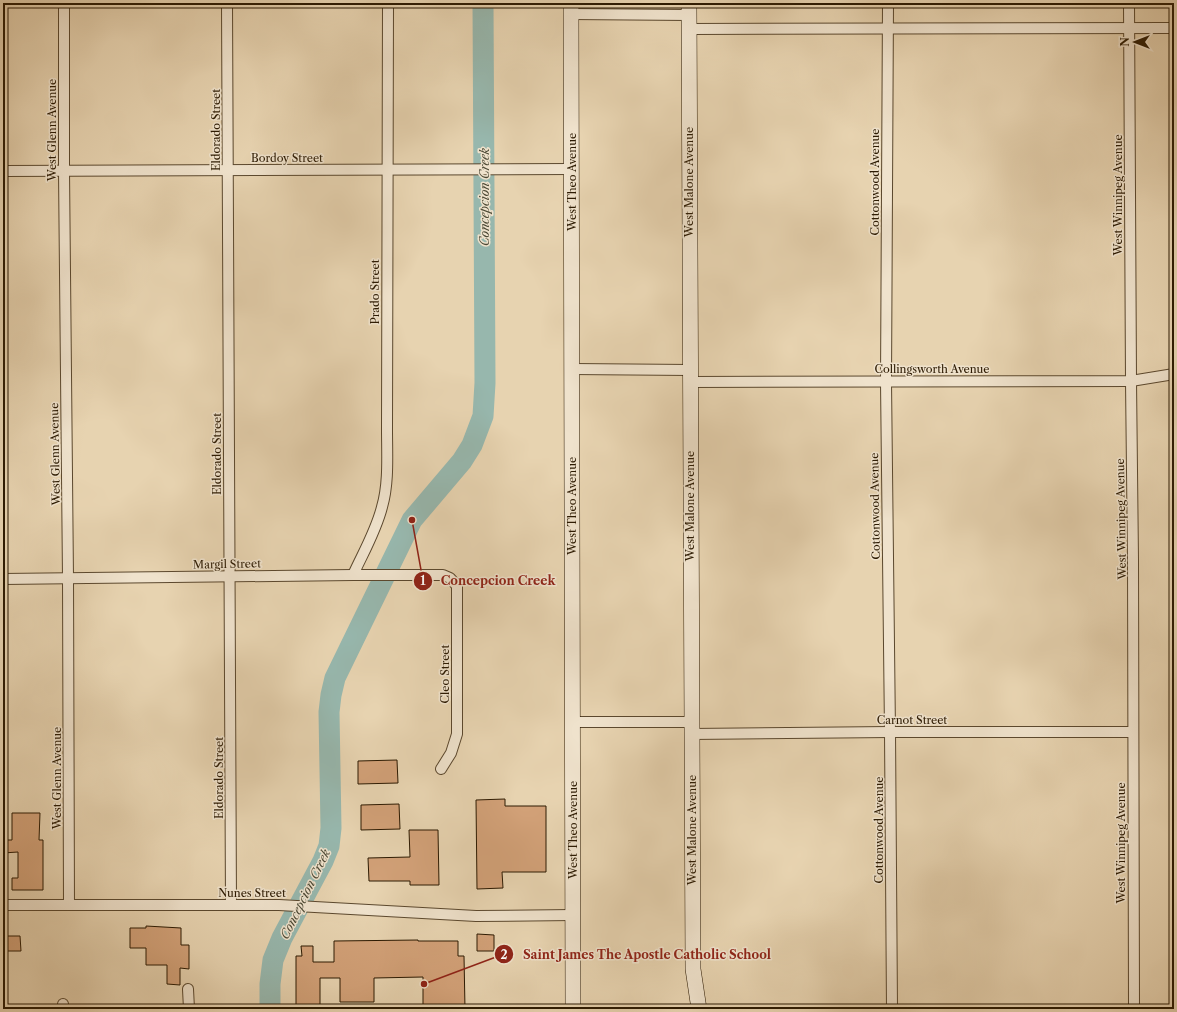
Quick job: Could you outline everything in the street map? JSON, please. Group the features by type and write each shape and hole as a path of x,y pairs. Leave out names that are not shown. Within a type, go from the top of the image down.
{"street":[{"name":"West Glenn Avenue","path":"64,3 69,905"},
{"name":"Eldorado Street","path":"227,3 231,905"},
{"name":"Prado Street","path":"353,575 383,506 386,484 388,3"},
{"name":"Cottonwood Avenue","path":"888,3 886,382 892,1009"},
{"name":"West Winnipeg Avenue","path":"1129,3 1133,560 1134,1009"},
{"path":"571,8 887,29 1174,28"},
{"name":"West Theo Avenue","path":"571,8 574,1009"},
{"name":"West Malone Avenue","path":"689,16 693,969 698,1009"},
{"name":"Bordoy Street","path":"3,171 572,170"},
{"name":"Collingsworth Avenue","path":"572,369 690,376 886,382 1131,381 1174,374"},
{"name":"Margil Street","path":"3,579 353,575 443,575 450,578"},
{"name":"Cleo Street","path":"441,769 451,753 457,734 457,586 450,578"},
{"name":"Carnot Street","path":"573,722 692,728 890,732 1133,732"},
{"name":"Nunes Street","path":"3,905 280,905 476,916 573,915"},
{"path":"188,989 189,1009"}],"building":[{"path":"397,760 398,783 358,784 358,761"},
{"path":"505,799 505,806 546,806 546,872 502,872 503,888 477,889 476,800"},
{"path":"399,804 400,829 361,830 361,805"},
{"path":"12,813 40,813 39,840 43,840 43,890 12,890 12,878 18,878 18,852 3,853 3,840 12,840"},
{"path":"409,830 438,830 439,885 410,885 410,881 369,881 368,858 410,857"},
{"path":"146,926 181,928 181,945 189,945 189,969 180,968 180,985 167,984 167,965 146,965 146,948 130,948 130,928 146,928"},
{"path":"477,934 494,935 494,951 477,951"},
{"path":"3,936 20,936 21,951 3,951"},
{"path":"334,941 458,941 458,956 464,956 465,1009 423,1009 423,977 374,978 374,1002 340,1002 340,978 320,978 320,1009 296,1009 296,956 302,956 301,946 313,946 313,962 334,962"}],"waterway":[{"name":"Concepcion Creek","path":"270,1009 270,984 273,960 282,938 323,861 329,846 331,828 329,712 335,678 412,520 462,461 472,445 483,416 485,383 483,3"}],"place":[{"name":"Concepcion Creek","path":"412,520"},
{"name":"Saint James The Apostle Catholic School","path":"424,984"}]}
